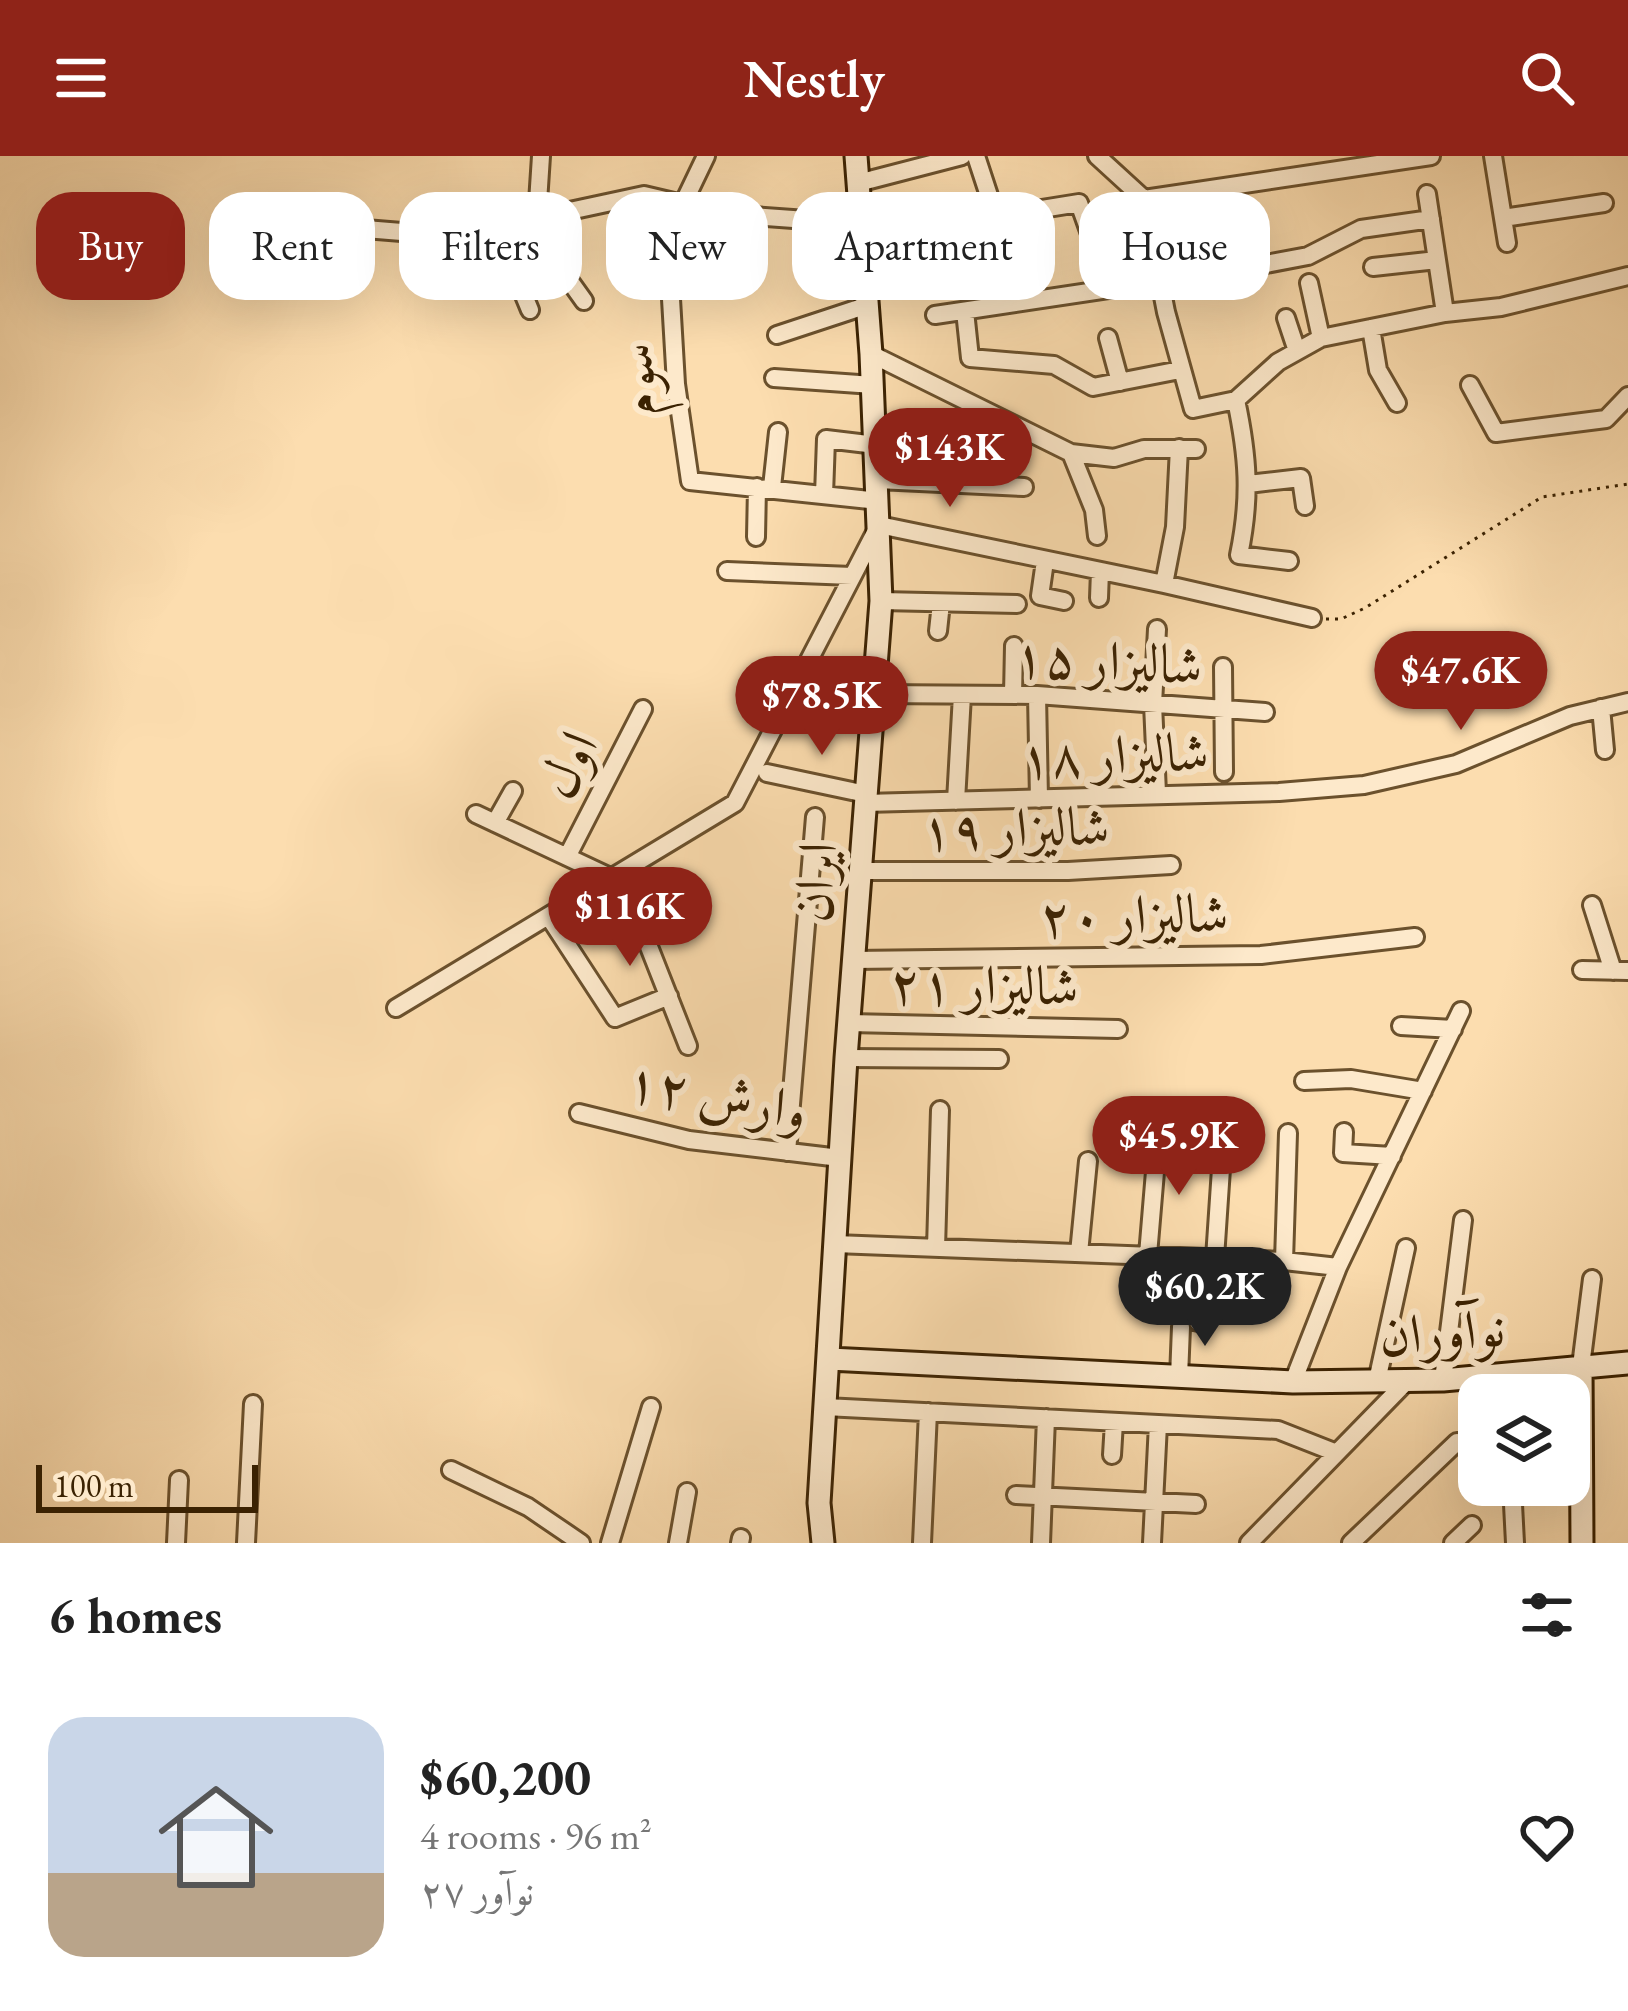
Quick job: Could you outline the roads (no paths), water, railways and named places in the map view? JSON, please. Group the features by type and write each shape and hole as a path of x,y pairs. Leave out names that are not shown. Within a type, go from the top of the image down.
{"street":[{"path":"541,156 544,192"},
{"path":"685,192 706,156"},
{"name":"ایران","path":"856,156 859,192"},
{"path":"858,183 962,156"},
{"path":"976,156 988,192"},
{"path":"1097,156 1136,192"},
{"path":"1191,192 1431,156"},
{"path":"1493,156 1507,243"},
{"path":"1427,194 1445,313"},
{"path":"1503,218 1604,203"},
{"path":"1270,263 1307,256 1361,229 1432,219"},
{"path":"1372,267 1437,260"},
{"path":"1164,300 1193,409 1236,400 1278,362 1321,338 1445,313 1502,307 1628,276"},
{"path":"1309,283 1321,338"},
{"path":"935,315 1079,294"},
{"path":"526,300 530,310"},
{"name":"سوم","path":"671,300 681,435 690,481 765,487"},
{"name":"ایران","path":"823,1543 819,1503 846,1058 881,601 868,300"},
{"path":"777,335 868,305"},
{"path":"965,310 970,358 1054,365 1093,387 1180,370"},
{"path":"1286,318 1297,351"},
{"path":"1370,328 1378,370 1396,403"},
{"path":"1108,338 1120,382"},
{"path":"871,354 1071,453 1114,458 1144,449 1187,448 1164,584"},
{"path":"774,378 873,385"},
{"path":"1470,385 1496,433 1606,419 1628,396"},
{"path":"1236,400 1248,459 1247,514 1239,555 1289,561"},
{"path":"756,537 778,432"},
{"path":"824,495 826,439 876,445"},
{"path":"1071,453 1094,510 1097,536"},
{"path":"1248,484 1300,478 1305,506"},
{"path":"765,487 824,495 1024,487"},
{"path":"396,1008 735,803 879,525 1312,619"},
{"path":"1045,561 1040,596 1064,602"},
{"path":"727,571 852,576"},
{"path":"1099,598 1100,571"},
{"path":"881,601 1017,604"},
{"path":"938,631 940,603"},
{"path":"1157,629 1153,704 1157,793"},
{"path":"1013,695 1014,646"},
{"path":"1223,667 1224,772"},
{"name":"شالیزار ۱۵","path":"873,694 1037,695 1265,712"},
{"path":"956,801 962,695"},
{"path":"1037,695 1039,799"},
{"name":"شالیزار ۱۸","path":"766,773 866,798 956,801 1279,792 1364,784 1456,764 1570,716 1628,702"},
{"name":"اول","path":"567,857 643,709"},
{"path":"1601,709 1605,749"},
{"path":"495,823 513,791"},
{"path":"476,814 616,876 688,1046"},
{"path":"788,1152 815,817"},
{"name":"شالیزار ۱۹","path":"860,872 1068,871 1171,865"},
{"path":"1582,970 1621,971 1592,905"},
{"path":"549,917 615,1018 669,996"},
{"name":"شالیزار ۲۰","path":"853,960 1261,955 1415,937"},
{"path":"1293,1382 1338,1267 1461,1011"},
{"name":"شالیزار ۲۱","path":"849,1023 1118,1029"},
{"path":"1401,1026 1453,1029"},
{"path":"846,1058 999,1059"},
{"path":"1304,1081 1351,1079 1423,1091"},
{"path":"936,1248 940,1110"},
{"name":"وارش ۱۲","path":"579,1113 689,1140 840,1158"},
{"path":"1179,1377 1209,1258 1224,1124"},
{"path":"1344,1132 1343,1153 1392,1156"},
{"path":"1284,1261 1288,1133"},
{"path":"1148,1255 1158,1136"},
{"path":"1079,1253 1088,1161"},
{"path":"1443,1380 1462,1220"},
{"path":"835,1244 1338,1267"},
{"path":"1377,1382 1406,1248"},
{"path":"1582,1543 1581,1366 1592,1279"},
{"name":"نوآوران","path":"829,1359 1293,1382 1458,1381"},
{"name":"نوآوران","path":"1549,1374 1628,1363"},
{"path":"1249,1543 1407,1381"},
{"path":"246,1543 253,1404"},
{"path":"825,1407 1278,1430 1334,1452"},
{"path":"610,1543 651,1408"},
{"path":"922,1543 928,1412"},
{"path":"1041,1543 1046,1418"},
{"path":"1112,1455 1114,1422"},
{"path":"1152,1543 1158,1424"},
{"path":"1351,1543 1457,1442"},
{"path":"451,1470 528,1507 581,1543"},
{"path":"176,1543 179,1480"},
{"path":"678,1543 688,1492"},
{"path":"1016,1495 1196,1504"},
{"path":"1514,1506 1515,1543"},
{"path":"1454,1543 1472,1525"}]}
